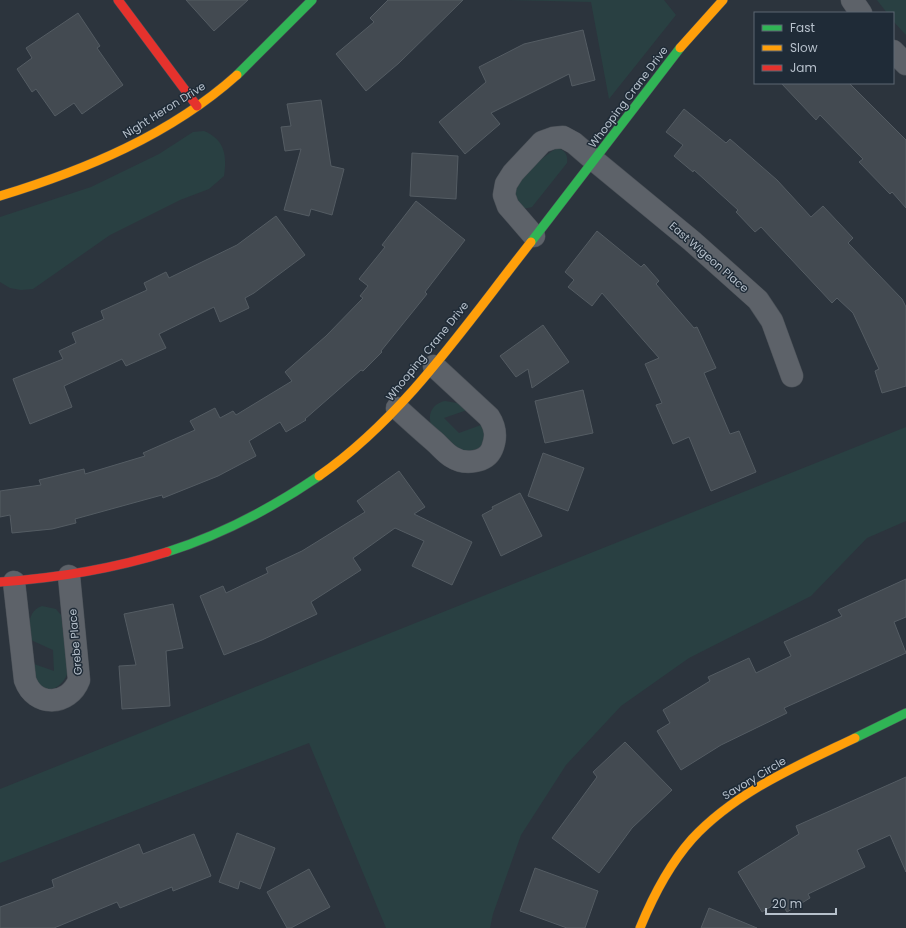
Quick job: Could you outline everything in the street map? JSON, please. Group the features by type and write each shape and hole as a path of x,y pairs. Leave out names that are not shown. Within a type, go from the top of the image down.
{"street":[{"path":"118,0 197,106"},
{"name":"Night Heron Drive","path":"0,196 40,184 110,156 150,136 197,106 238,74 312,0"},
{"name":"Whooping Crane Drive","path":"7,582 69,576 146,559 181,548 248,518 309,482 334,465 397,408 434,366 534,236 595,161 685,42 723,0"},
{"path":"852,0 860,12"},
{"path":"894,52 906,64"},
{"name":"East Wigeon Place","path":"534,236 508,206 504,195 506,184 513,173 542,142 563,137 574,143 692,241 758,300 772,322 792,376"},
{"path":"397,408 452,457 470,462 484,458 491,452 495,443 496,433 494,425 489,417 434,366"},
{"name":"Grebe Place","path":"7,582 25,680 32,694 41,699 51,701 70,693 79,680 69,576"},
{"name":"Savory Circle","path":"640,928 658,890 677,860 703,829 720,814 742,797 764,784 906,713"}],"green space":[{"path":"504,0 664,0 676,15 609,99 591,2"},
{"path":"877,0 906,0 906,35 894,22 894,12 886,12"},
{"path":"204,131 216,139 225,155 224,176 209,189 180,200 110,235 33,289 21,290 10,288 0,282 0,217 91,187 159,154 193,132"},
{"path":"558,148 566,153 567,163 532,207 523,207 517,201 515,196 517,187 533,167"},
{"path":"445,401 457,403 467,410 444,418 459,433 481,425 485,436 480,448 466,452 460,450 431,424 430,416 432,409 441,402"},
{"path":"906,427 906,521 867,538 811,596 689,658 621,706 566,765 521,835 493,914 490,928 386,928 309,743 0,863 0,789"},
{"path":"42,606 56,609 61,615 68,671 63,681 59,685 49,689 44,689 36,680 34,674 34,664 54,671 53,650 31,640 30,630 30,620 33,612"}],"building":[{"path":"186,0 248,0 214,31"},
{"path":"388,0 463,0 399,63 366,91 336,54 374,22 370,18"},
{"path":"78,13 100,46 97,48 123,85 82,114 74,103 55,116 36,89 32,92 17,69 32,58 26,48"},
{"path":"583,30 595,80 572,86 569,74 491,113 500,124 465,154 439,122 486,82 479,67 524,44"},
{"path":"782,84 850,84 906,140 906,208 892,192 890,194 859,162 863,159 820,115 816,120"},
{"path":"321,100 331,166 344,169 332,215 311,209 309,216 284,210 301,149 285,151 281,127 291,126 287,104"},
{"path":"684,109 726,143 730,139 777,180 811,217 823,206 853,238 848,243 902,299 906,307 906,386 882,393 875,371 879,369 853,313 837,298 832,303 761,227 755,232 736,212 738,210 694,170 693,172 674,156 683,145 666,132"},
{"path":"412,153 458,156 456,199 410,196"},
{"path":"416,201 465,240 425,292 427,294 381,351 382,352 363,371 361,370 305,419 306,420 286,432 280,422 249,441 256,456 218,476 163,498 162,495 75,519 76,523 52,529 12,533 10,515 0,517 0,491 41,485 39,480 84,469 85,474 145,456 143,453 195,430 190,421 215,408 220,418 233,411 236,415 292,381 285,372 326,336 363,298 360,296 368,286 359,279 385,247 382,245"},
{"path":"276,216 305,255 245,298 249,308 220,322 214,307 159,334 166,348 126,366 122,359 64,386 72,407 30,424 13,379 63,359 59,351 76,343 72,333 104,319 101,311 147,290 144,283 166,272 169,278 237,245"},
{"path":"597,231 641,267 644,264 659,281 656,284 694,328 697,327 716,368 704,373 730,434 739,431 756,472 711,491 689,437 673,444 656,405 662,403 645,364 659,358 602,293 592,306 568,287 574,280 565,272"},
{"path":"543,325 569,362 532,388 528,369 516,377 500,356"},
{"path":"583,390 593,433 545,443 535,401"},
{"path":"543,453 584,468 568,511 528,496"},
{"path":"399,471 425,507 414,514 472,542 452,585 412,566 424,541 395,528 353,558 361,570 311,602 317,614 262,640 224,655 200,596 223,586 226,593 268,573 266,568 302,551 365,512 357,501"},
{"path":"520,493 542,536 501,556 482,515 493,509 492,507"},
{"path":"906,579 906,617 894,622 906,653 784,708 787,713 721,745 681,770 657,731 670,723 663,710 710,681 708,677 749,658 756,673 791,656 784,642 842,616 838,610"},
{"path":"173,604 183,648 166,651 170,706 122,709 119,666 136,665 124,614"},
{"path":"625,742 672,790 632,828 599,873 552,838 597,777 593,772"},
{"path":"906,777 906,872 890,835 857,850 865,867 808,894 810,898 787,912 780,901 762,912 738,872 799,834 796,826"},
{"path":"237,833 275,848 260,889 240,881 238,889 219,882"},
{"path":"194,834 211,876 173,891 172,887 120,908 117,902 54,928 0,928 0,907 54,887 52,880 139,844 143,854"},
{"path":"535,868 598,891 585,928 567,928 520,911"},
{"path":"309,869 330,907 291,928 287,928 267,892"},
{"path":"709,908 757,928 701,928"}],"traffic: fast":[{"path":"237,75 312,0"},
{"path":"531,242 680,48"},
{"path":"167,552 246,520 319,476"},
{"path":"855,738 906,713"}],"traffic: slow":[{"path":"680,48 723,0"},
{"path":"0,196 63,175 95,162 155,133 184,116 237,75"},
{"path":"319,476 350,452 380,425 407,397 458,336 531,242"},
{"path":"640,928 650,904 676,859 692,839 709,822 728,807 769,781 790,769 855,738"}],"traffic: jam":[{"path":"118,0 197,106"},
{"path":"0,582 85,572 167,552"}]}
